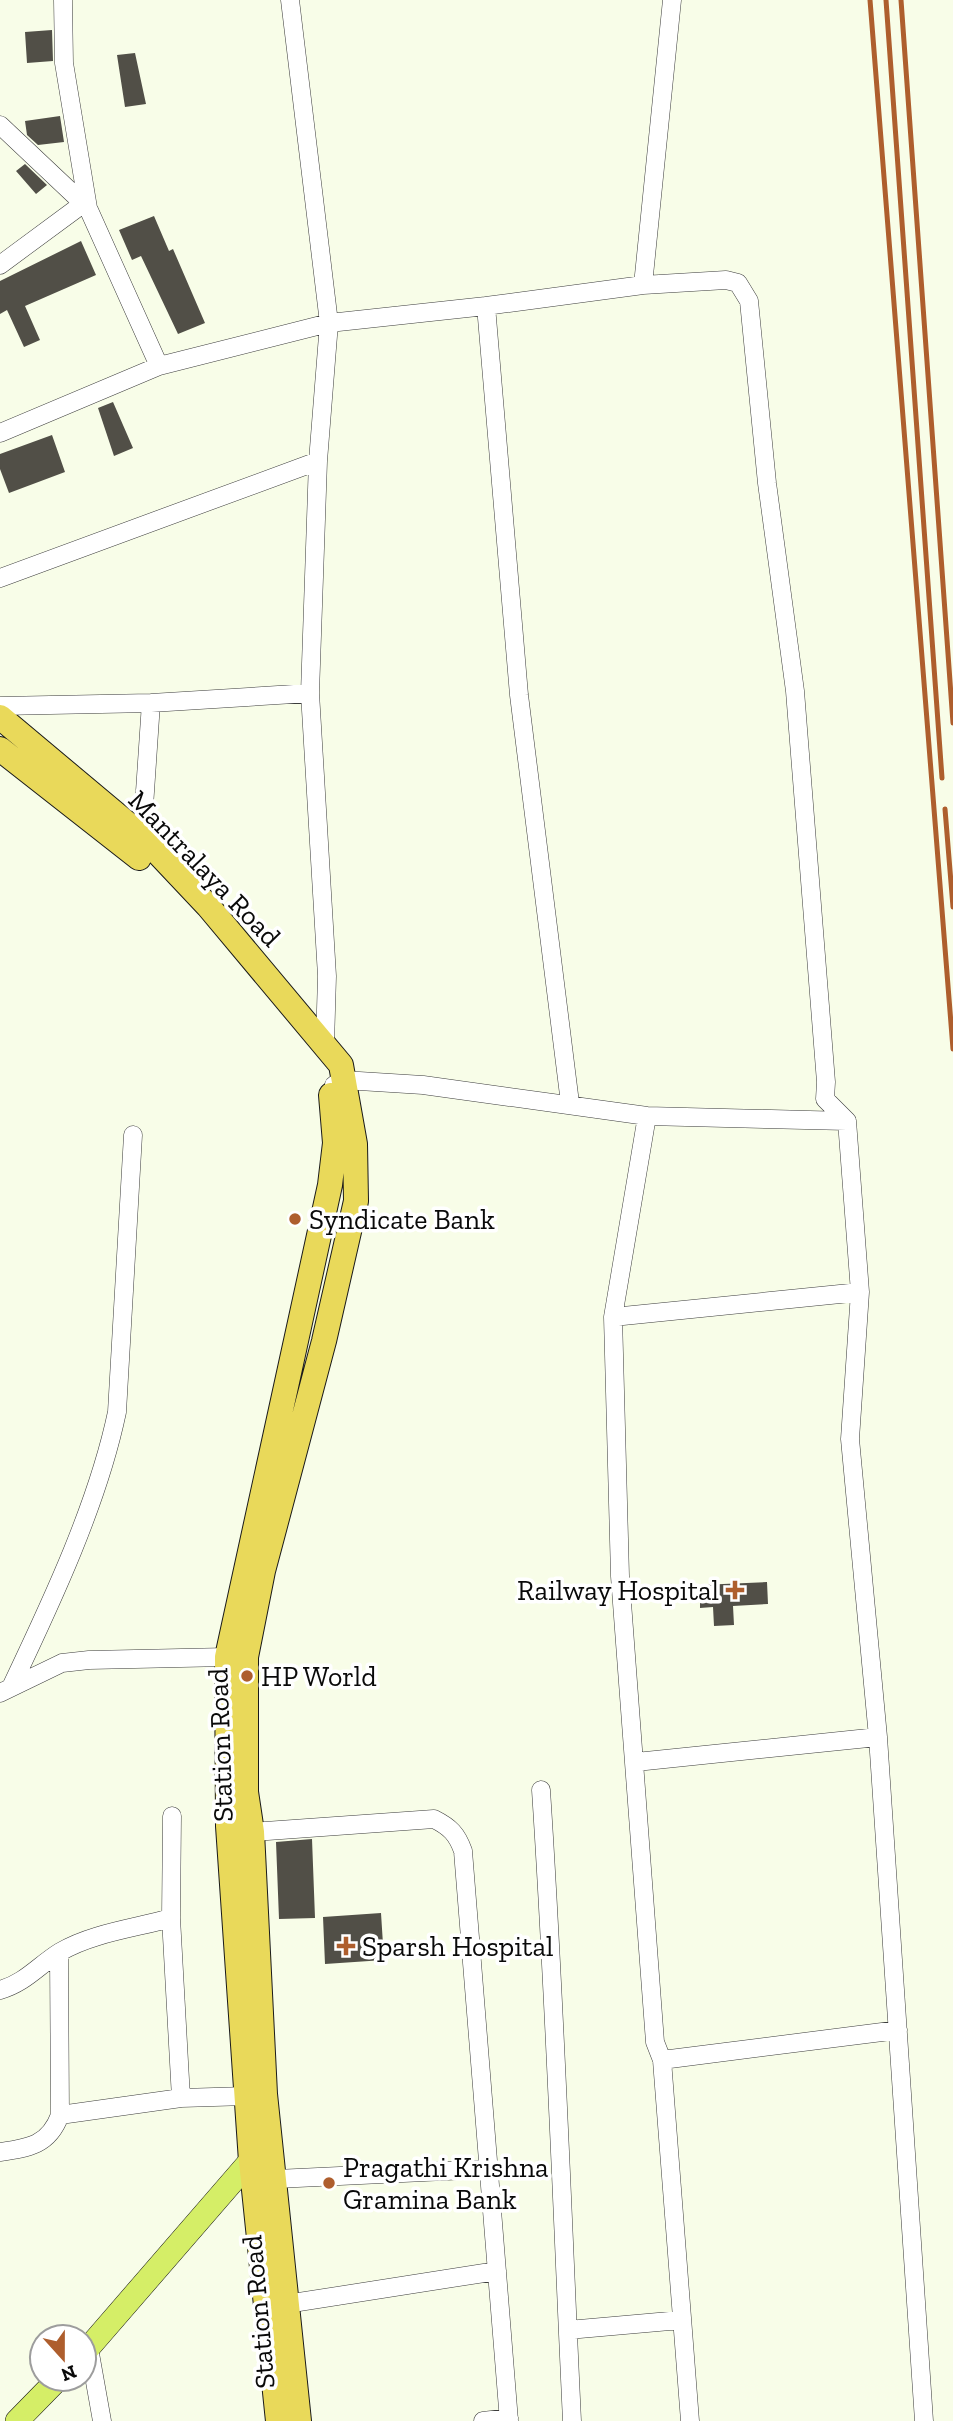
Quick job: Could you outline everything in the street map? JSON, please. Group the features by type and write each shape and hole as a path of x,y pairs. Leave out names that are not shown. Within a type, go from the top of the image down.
{"highway":[{"name":"Mantralaya Road","path":"0,717 142,836 208,906 341,1065 337,1083"},
{"name":"Mantralaya Road","path":"0,749 127,846 165,884 328,1069 337,1083"},
{"name":"Station Road","path":"278,2421 251,2161 226,1795 227,1657 330,1185 335,1143 337,1083"},
{"name":"Station Road","path":"299,2421 276,2179 265,2094 253,1832 246,1792 246,1657 263,1571 324,1341 356,1201 355,1144 337,1083"}],"main road":[{"path":"98,2337 271,2135"},
{"path":"17,2421 44,2393"}],"street":[{"path":"64,0 64,63 86,206 159,366"},
{"path":"290,0 329,323 318,461 310,692 327,976 325,1044"},
{"path":"643,285 672,0"},
{"path":"0,125 86,206"},
{"path":"0,265 86,206"},
{"path":"0,433 159,366 329,323 643,285 726,280 738,283 749,301 767,483 795,691 826,1082 825,1099 847,1121 860,1292 850,1439 878,1737 891,1974 898,2030 924,2421"},
{"path":"486,306 519,695 570,1103"},
{"path":"0,578 318,461"},
{"path":"0,706 151,703 310,692"},
{"path":"142,836 151,703"},
{"path":"337,1083 423,1085 570,1103 647,1116 847,1121"},
{"path":"647,1116 612,1317 620,1576 636,1762 645,1927 655,2042 662,2060 690,2421"},
{"path":"6,1689 97,1487 111,1444 117,1412 133,1135"},
{"path":"612,1317 860,1292"},
{"path":"6,1689 62,1663 227,1657"},
{"path":"636,1762 878,1737"},
{"path":"541,1790 555,1988 572,2421"},
{"path":"172,1816 171,1918 181,2098"},
{"path":"253,1832 434,1819 448,1826 458,1837 463,1851 509,2419 483,2421"},
{"path":"0,1990 41,1969 59,1953 79,1943 171,1918"},
{"path":"0,2152 33,2147 47,2139 60,2115 59,1953"},
{"path":"662,2060 898,2030"},
{"path":"60,2115 181,2098 247,2096"},
{"path":"276,2179 488,2169"},
{"path":"286,2304 497,2271"},
{"path":"568,2330 681,2320"},
{"path":"96,2393 102,2421"}],"building":[{"path":"52,30 53,61 27,63 25,32"},
{"path":"135,53 146,104 125,107 117,55"},
{"path":"60,116 64,142 38,145 27,135 25,121"},
{"path":"25,164 47,185 36,194 16,171"},
{"path":"154,216 169,251 173,249 205,323 178,334 141,256 132,260 119,230"},
{"path":"81,241 96,275 25,306 40,340 24,347 7,310 0,314 0,281"},
{"path":"113,402 133,448 114,456 98,408"},
{"path":"52,435 65,472 9,493 0,469 0,454"},
{"path":"767,1582 768,1604 733,1606 734,1625 714,1626 713,1607 700,1608 700,1585"},
{"path":"312,1839 315,1918 279,1919 276,1842"},
{"path":"381,1913 384,1960 325,1964 323,1917"}],"railway":[{"path":"870,0 953,1049"},
{"path":"886,0 942,778"},
{"path":"901,0 953,723"},
{"path":"945,809 953,907"}],"place":[{"name":"Syndicate Bank","path":"295,1219"},
{"name":"Railway Hospital","path":"735,1590"},
{"name":"HP World","path":"247,1676"},
{"name":"Sparsh Hospital","path":"346,1946"},
{"name":"Pragathi Krishna Gramina Bank","path":"329,2183"}]}
